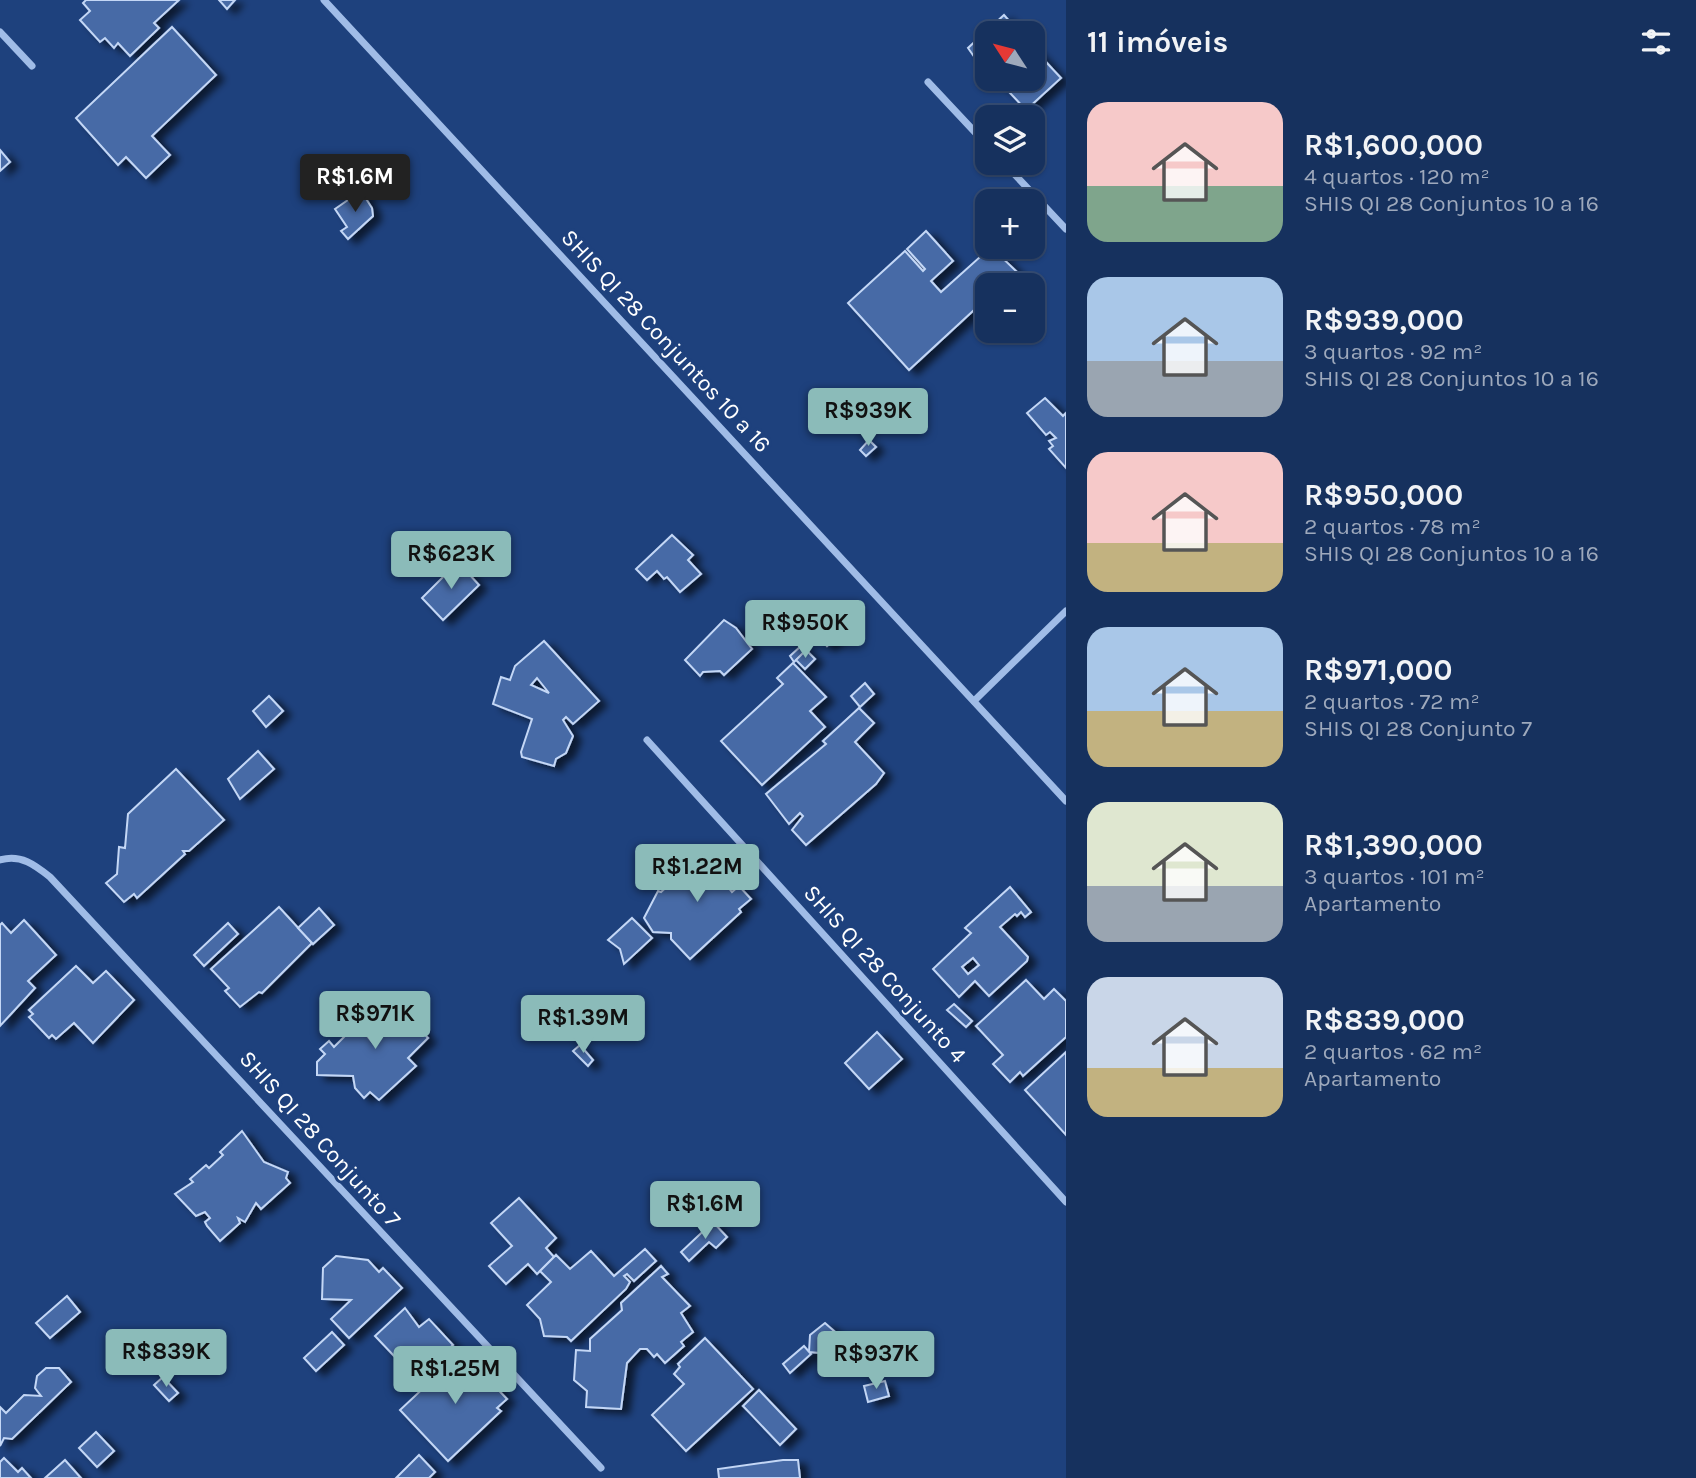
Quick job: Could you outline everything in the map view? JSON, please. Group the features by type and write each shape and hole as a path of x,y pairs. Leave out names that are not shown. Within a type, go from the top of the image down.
{"street":[{"name":"SHIS QI 28 Conjuntos 10 a 16","path":"324,0 1066,801"},
{"path":"0,32 32,66"},
{"path":"928,82 975,132"},
{"path":"1015,175 1066,229"},
{"path":"974,702 1066,611"},
{"name":"SHIS QI 28 Conjunto 4","path":"647,740 1066,1202"},
{"name":"SHIS QI 28 Conjunto 7","path":"0,860 10,858 27,861 50,877 601,1468"}],"building":[{"path":"86,0 179,0 154,23 159,28 130,56 118,43 114,48 105,38 100,42 80,20 90,11 83,3"},
{"path":"219,0 235,0 227,9"},
{"path":"1004,15 1009,21 997,21"},
{"path":"172,27 216,75 152,136 170,155 146,178 126,157 118,165 76,118"},
{"path":"975,42 975,58 968,48"},
{"path":"1045,61 1061,78 1031,105 1021,105 1008,91 1045,91"},
{"path":"0,150 10,162 0,171"},
{"path":"361,191 372,208 373,216 348,239 341,231 347,227 335,209"},
{"path":"926,231 953,261 931,281 941,292 978,259 1004,259 1016,271 975,273 975,309 909,370 848,303 905,251 923,271 925,269 907,249"},
{"path":"1045,398 1063,416 1066,413 1066,468 1049,449 1053,446 1049,441 1056,438 1050,432 1046,435 1027,413"},
{"path":"869,440 876,447 866,456 860,450"},
{"path":"672,535 693,555 688,560 701,574 680,592 667,577 664,579 657,571 647,580 636,569"},
{"path":"458,562 479,585 443,620 422,598"},
{"path":"724,620 736,628 752,649 724,675 720,671 703,672 700,676 685,660"},
{"path":"832,627 839,635 827,646 820,638"},
{"path":"544,641 599,701 573,724 566,717 563,720 573,736 566,753 556,759 554,766 522,757 521,752 532,719 493,704 501,677 510,680 515,666","holes":["537,678 549,693 531,685"]},
{"path":"801,646 806,651 794,662 790,656"},
{"path":"806,650 815,659 805,669 796,660"},
{"path":"793,663 826,697 810,711 825,727 762,785 721,741 783,684 777,678"},
{"path":"865,683 874,694 860,707 851,696"},
{"path":"269,696 283,711 266,727 253,711"},
{"path":"859,708 874,723 855,742 884,773 876,784 806,845 792,830 803,816 800,813 789,824 766,794 826,744 823,741"},
{"path":"258,751 274,769 240,799 228,779"},
{"path":"176,769 224,820 189,851 183,851 185,854 137,898 134,894 124,902 106,883 117,874 119,847 125,848 128,814"},
{"path":"705,851 711,857 715,852 739,877 728,887 732,892 739,886 751,899 739,909 741,912 690,959 671,939 671,933 653,932 644,918 658,891 661,892 685,870 689,874 694,870 691,866"},
{"path":"1010,887 1031,912 1025,917 1021,912 1017,916 1015,914 1000,927 1028,957 1027,961 989,996 975,981 959,997 933,969 971,933 965,928","holes":["973,958 979,965 968,974 962,967"]},
{"path":"279,907 312,943 262,993 259,992 240,1007 225,991 229,988 211,969"},
{"path":"319,908 334,925 313,944 298,928"},
{"path":"632,918 652,938 624,964 620,949 608,940"},
{"path":"24,920 56,955 28,981 35,988 0,1026 0,925 2,923 11,933"},
{"path":"228,923 238,934 204,966 194,955"},
{"path":"76,966 93,983 106,971 134,1000 93,1043 74,1023 56,1039 52,1035 49,1038 29,1017 33,1014 29,1010"},
{"path":"1026,980 1044,999 1054,989 1066,1001 1066,1037 1023,1076 1020,1072 1010,1082 993,1064 1003,1055 976,1026"},
{"path":"388,996 428,1038 408,1058 416,1066 379,1100 370,1092 364,1098 355,1088 353,1076 317,1075 317,1062 325,1054 320,1049 329,1041 334,1047 368,1013 378,1016 381,1008 378,1005","holes":["379,1027 384,1032 373,1043 368,1037"]},
{"path":"954,1004 972,1021 966,1027 947,1010"},
{"path":"877,1032 902,1059 869,1089 845,1063"},
{"path":"580,1045 593,1060 588,1066 573,1051"},
{"path":"1066,1052 1066,1135 1025,1090"},
{"path":"242,1131 264,1162 288,1172 286,1178 290,1183 261,1209 256,1203 245,1222 238,1218 240,1223 220,1241 207,1226 205,1222 210,1218 205,1212 196,1216 175,1194 193,1182 190,1179 206,1165 209,1168 223,1155 220,1152"},
{"path":"519,1198 556,1238 546,1248 554,1257 537,1274 528,1264 506,1284 489,1266 512,1246 491,1223"},
{"path":"713,1222 727,1237 716,1248 709,1242 689,1261 681,1252"},
{"path":"645,1249 656,1261 634,1281 627,1274 624,1276 630,1282 626,1289 571,1341 567,1337 544,1336 540,1319 527,1305 551,1282 540,1271 556,1255 570,1269 591,1251 614,1276"},
{"path":"336,1256 368,1260 379,1272 383,1268 402,1288 349,1338 331,1319 351,1300 322,1299 323,1268"},
{"path":"661,1266 668,1274 662,1277 690,1306 681,1313 693,1332 681,1342 684,1346 665,1363 657,1354 654,1357 647,1349 640,1349 627,1363 621,1409 586,1407 587,1391 574,1380 576,1350 590,1351 590,1339 622,1310 621,1303"},
{"path":"67,1296 80,1312 50,1338 36,1323"},
{"path":"405,1308 419,1327 429,1319 453,1345 416,1379 375,1336"},
{"path":"825,1323 843,1339 842,1355 809,1352 810,1335"},
{"path":"332,1332 344,1345 316,1371 304,1358"},
{"path":"705,1338 753,1389 686,1451 652,1415 684,1384 674,1374 680,1367 678,1364"},
{"path":"804,1346 811,1354 790,1373 783,1364"},
{"path":"462,1352 507,1399 497,1408 501,1411 448,1461 400,1410"},
{"path":"46,1368 59,1368 71,1382 12,1439 4,1438 0,1446 0,1407 6,1413 24,1395 41,1396 35,1388 37,1376"},
{"path":"163,1377 178,1393 169,1401 154,1385"},
{"path":"885,1381 889,1396 868,1402 864,1386"},
{"path":"759,1390 796,1429 780,1445 743,1406"},
{"path":"96,1432 114,1451 97,1467 79,1448"},
{"path":"419,1455 435,1472 429,1478 396,1478"},
{"path":"4,1458 18,1472 22,1468 31,1478 0,1478 0,1462"},
{"path":"65,1460 81,1478 45,1478"},
{"path":"798,1460 800,1478 719,1478 718,1469"}]}
